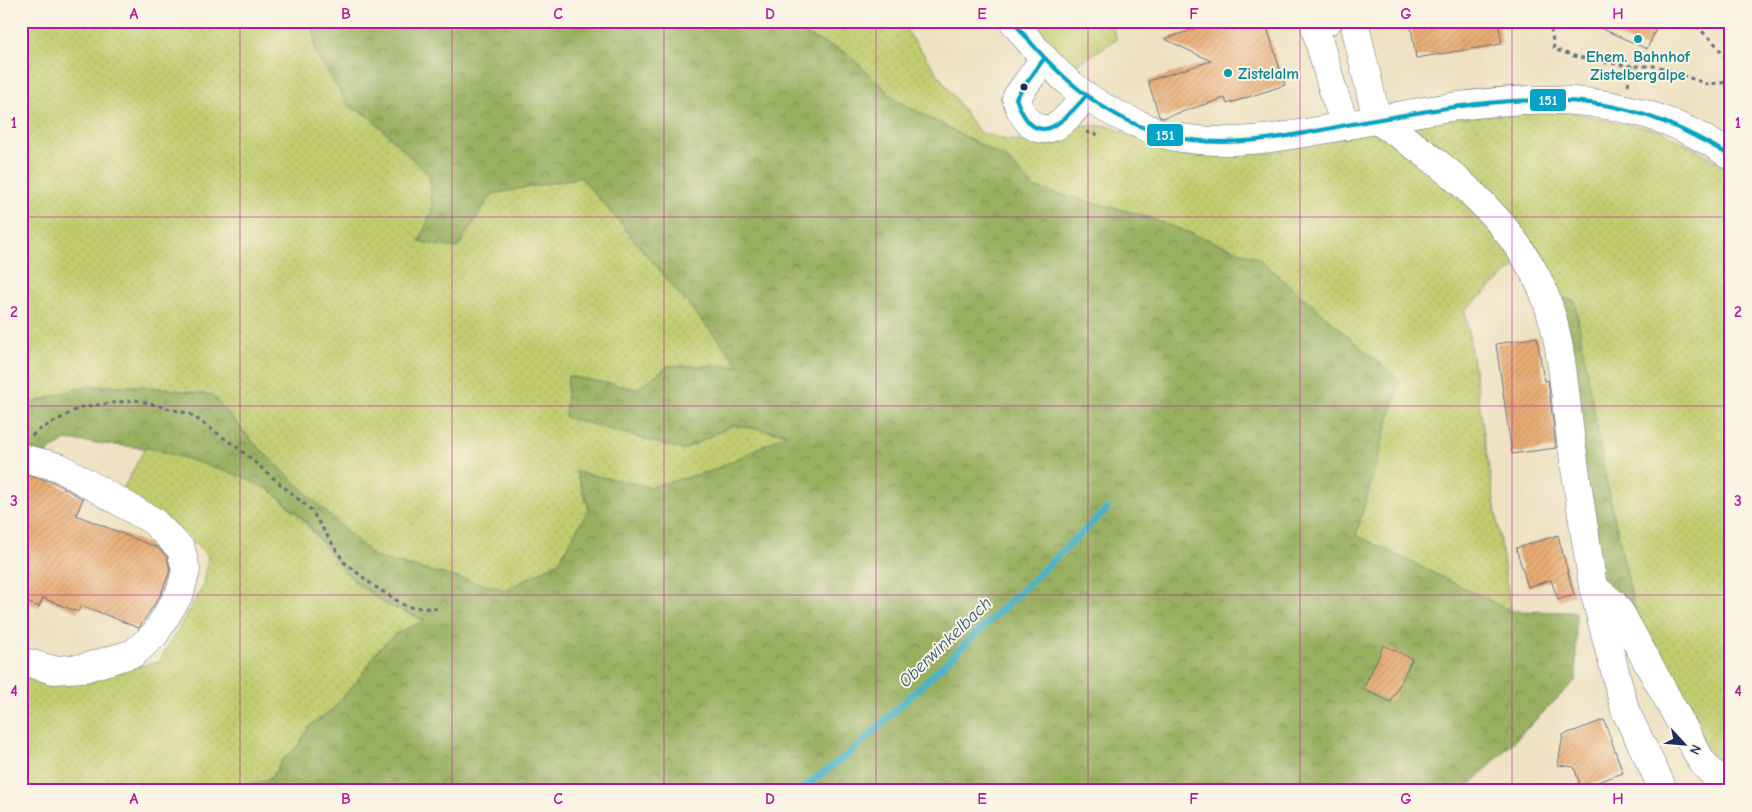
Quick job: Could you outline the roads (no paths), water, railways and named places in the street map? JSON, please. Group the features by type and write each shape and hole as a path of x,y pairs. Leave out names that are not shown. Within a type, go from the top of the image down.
{"main road":[{"path":"1013,21 1043,60 1085,97 1121,118 1168,136 1215,143 1274,140 1377,120 1488,102 1547,99 1601,102 1664,119 1701,137 1731,156"},
{"path":"1328,21 1315,27 1334,94 1346,126"},
{"path":"1356,21 1356,30 1377,120 1422,149 1455,176 1490,212 1519,246 1538,279 1548,304 1558,346 1593,587 1625,710 1664,791"},
{"path":"1043,60 1016,98 1020,113 1030,126 1043,129 1055,127 1085,97"},
{"path":"21,661 54,670 84,668 134,653 155,634 180,593 186,570 181,549 153,521 59,467 26,459 24,452"},
{"path":"1593,587 1613,603 1620,612 1702,762 1713,774 1731,784"}],"waterway":[{"name":"Oberwinkelbach","path":"799,791 854,750 1107,509"}],"place":[{"name":"Ehem. Bahnhof Zistelbergalpe","path":"1638,39"},
{"name":"Zistelalm","path":"1228,73"}]}
